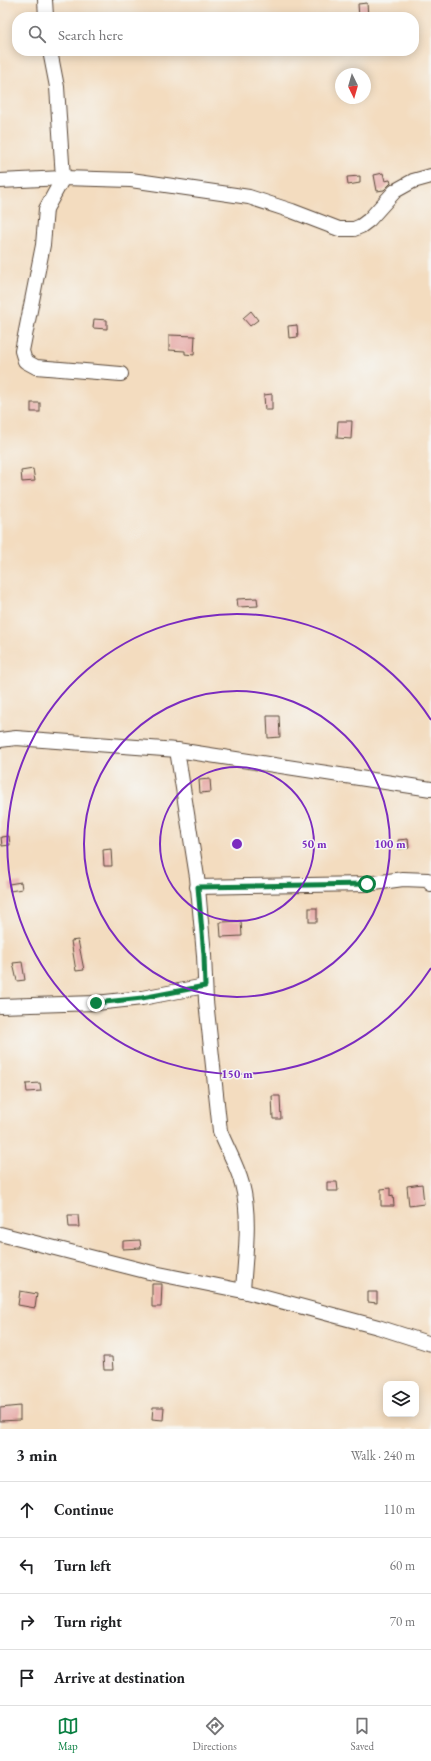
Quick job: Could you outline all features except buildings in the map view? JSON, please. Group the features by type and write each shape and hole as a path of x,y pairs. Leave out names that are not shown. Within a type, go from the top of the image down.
{"street":[{"path":"45,0 46,12"},
{"path":"51,56 56,87 63,178 46,209 43,245 22,351 25,361 36,367 121,374"},
{"path":"0,181 63,178 131,180 249,197 292,211 339,229 354,229 369,220 395,191 412,181 431,176"},
{"path":"0,740 16,738 177,750 431,789"},
{"path":"177,750 198,887 205,986 220,1130 237,1167 243,1186 247,1226 243,1291"},
{"path":"198,887 367,884 419,878 428,880 431,884"},
{"path":"0,1006 96,1003 142,998 205,986"},
{"path":"0,1234 149,1272 243,1291 378,1327 431,1344"}],"route":[{"path":"96,1003 142,998 205,986 198,887 367,884"}]}
